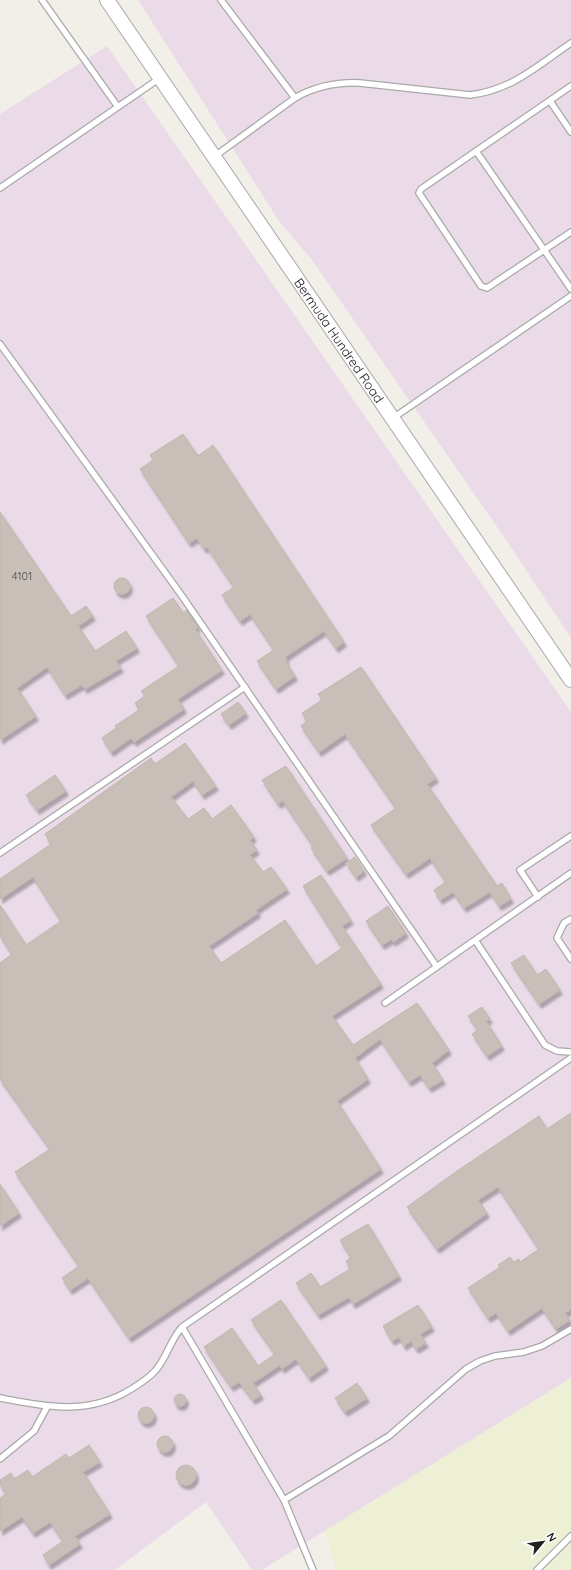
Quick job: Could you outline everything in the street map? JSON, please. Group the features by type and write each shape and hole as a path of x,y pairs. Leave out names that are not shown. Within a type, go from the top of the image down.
{"street":[{"name":"Bermuda Hundred Road","path":"107,0 571,680"}],"lane":[{"path":"42,0 118,107"},
{"path":"221,0 295,98"},
{"path":"214,157 295,98 319,86 342,82 470,95 487,93 520,79 571,43"},
{"path":"0,188 160,78"},
{"path":"571,86 421,189 419,193 481,286 487,288 571,232"},
{"path":"550,101 571,132"},
{"path":"476,151 571,289"},
{"path":"393,418 571,296"},
{"path":"0,344 182,596 436,967"},
{"path":"0,853 245,687"},
{"path":"538,897 520,870 571,836"},
{"path":"385,1003 571,873"},
{"path":"571,919 564,923 557,938 571,959"},
{"path":"475,940 545,1045 556,1051 571,1052"},
{"path":"0,1398 47,1407 67,1408 88,1406 107,1401 126,1393 155,1372 164,1360 175,1334 182,1327 571,1058"},
{"path":"182,1327 284,1500 313,1570"},
{"path":"284,1500 389,1436 466,1369 495,1356 524,1352 542,1346 571,1329"},
{"path":"0,1459 34,1431 47,1407"},
{"path":"537,1570 571,1536"}],"shaded area":[{"path":"138,0 571,0 571,638 504,537 312,260 279,221"},
{"path":"107,46 571,712 571,1378 262,1570 252,1570 206,1502 115,1570 0,1570 0,114"}],"green space":[{"path":"571,1378 571,1570 336,1570 325,1531"}],"building":[{"path":"183,434 198,456 213,445 344,642 336,648 324,631 285,657 286,662 295,676 276,689 257,661 274,650 250,614 240,621 222,595 234,587 207,547 204,549 197,538 189,543 140,469 153,460 150,455"},
{"path":"0,512 71,616 86,606 93,616 78,626 95,651 126,631 137,648 116,661 121,668 85,689 82,685 65,695 47,667 17,688 36,716 0,740"},
{"path":"122,578 129,583 130,586 125,593 122,594 115,589 114,586 119,579"},
{"path":"173,598 183,613 187,610 198,627 195,629 222,670 178,699 184,709 134,742 131,738 111,752 102,738 116,728 115,726 139,710 135,703 145,696 141,691 179,666 146,616"},
{"path":"361,667 436,778 427,784 497,886 502,883 511,899 499,906 490,892 464,908 453,892 440,900 434,890 446,882 430,858 406,874 371,825 396,808 345,734 319,752 301,726 307,721 302,713 322,700 318,694"},
{"path":"238,702 246,713 229,725 221,714"},
{"path":"185,743 216,786 202,795 193,781 171,797 188,819 204,808 212,819 231,805 254,837 250,840 257,850 250,855 263,872 271,867 287,889 256,910 258,913 209,946 221,963 285,920 316,966 342,948 303,886 321,875 351,920 342,926 381,984 332,1016 353,1045 417,1003 449,1050 432,1063 443,1080 429,1088 420,1075 409,1082 380,1039 355,1058 368,1079 337,1101 381,1169 129,1338 88,1278 70,1290 62,1278 79,1266 15,1172 50,1149 0,1079 0,963 12,954 0,936 0,905 26,945 61,921 33,877 0,899 0,879 51,844 45,834 151,758 155,764"},
{"path":"286,766 347,858 327,871 311,848 313,846 283,801 278,804 262,780"},
{"path":"55,775 66,791 37,810 26,795"},
{"path":"355,857 364,871 356,877 346,863"},
{"path":"388,906 406,933 393,942 392,939 382,945 366,921"},
{"path":"524,955 537,975 546,969 560,990 539,1004 511,963"},
{"path":"482,1007 490,1019 486,1021 502,1046 487,1056 472,1034 478,1030 468,1016"},
{"path":"571,1113 571,1309 565,1313 570,1320 556,1329 542,1308 508,1331 496,1313 488,1318 468,1288 500,1267 498,1265 510,1257 514,1262 519,1259 520,1262 539,1249 498,1187 478,1200 487,1213 437,1249 407,1207 457,1171 539,1116 547,1129"},
{"path":"0,1184 19,1213 0,1226"},
{"path":"368,1224 399,1276 353,1304 349,1297 318,1315 296,1283 311,1273 320,1287 350,1269 346,1261 351,1258 340,1240"},
{"path":"281,1300 326,1366 309,1378 296,1359 282,1369 280,1365 253,1383 261,1395 253,1400 239,1382 231,1387 204,1347 232,1328 258,1366 275,1354 251,1320"},
{"path":"418,1305 432,1327 420,1334 426,1343 416,1349 411,1341 404,1346 399,1337 392,1341 383,1326"},
{"path":"357,1383 367,1398 345,1412 335,1398"},
{"path":"178,1394 182,1394 186,1400 182,1406 178,1406 174,1402 174,1398"},
{"path":"143,1407 149,1407 154,1412 152,1421 149,1423 143,1423 138,1418 138,1412"},
{"path":"162,1436 168,1436 173,1441 171,1450 168,1452 162,1452 157,1447 157,1441"},
{"path":"89,1445 100,1462 83,1472 110,1514 75,1536 80,1544 49,1565 43,1555 63,1541 50,1522 33,1533 22,1517 0,1531 0,1498 6,1494 0,1485 0,1480 11,1473 14,1479 28,1470 32,1477 66,1454 69,1458"},
{"path":"186,1465 193,1468 196,1475 193,1482 186,1485 179,1482 176,1475 179,1468"}]}
